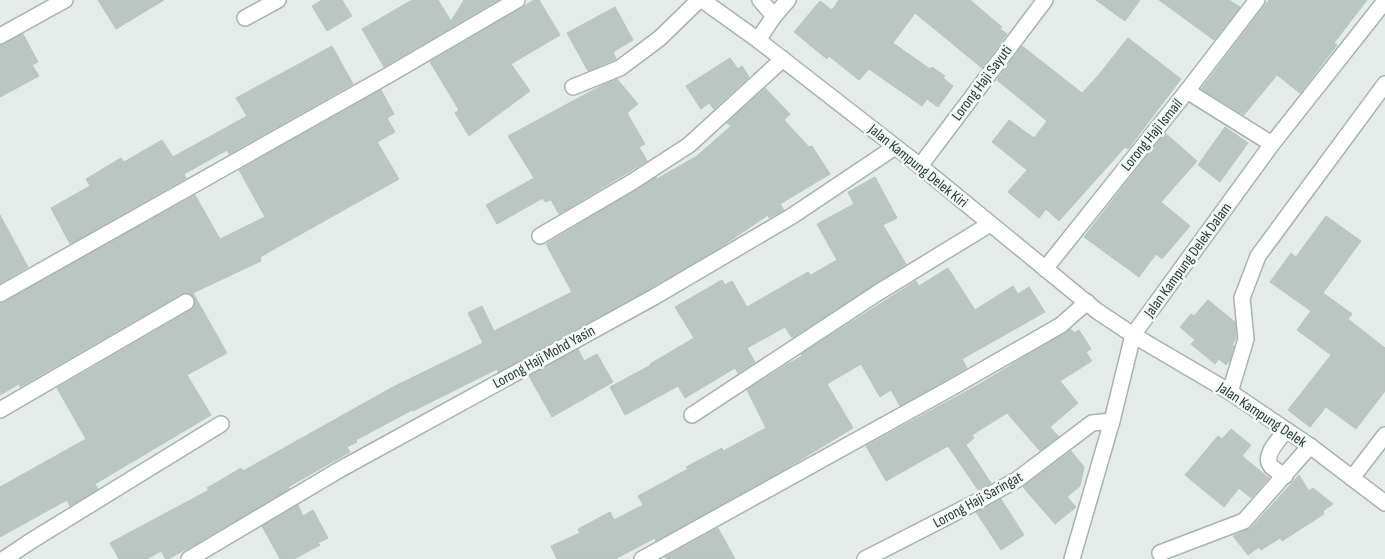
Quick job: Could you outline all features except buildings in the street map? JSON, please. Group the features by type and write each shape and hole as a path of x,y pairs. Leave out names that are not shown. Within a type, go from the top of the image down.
{"street":[{"path":"0,36 65,0"},
{"path":"245,18 278,0"},
{"path":"0,294 224,166 387,76 517,0"},
{"path":"573,87 620,68 660,38 700,0"},
{"name":"Jalan Kampung Delek Kiri","path":"700,0 783,59 920,166 1045,269 1133,335"},
{"path":"760,0 774,16"},
{"path":"758,40 774,16 788,0"},
{"name":"Lorong Haji Sayuti","path":"920,166 1045,0"},
{"name":"Lorong Haji Ismail","path":"1045,269 1257,0"},
{"name":"Jalan Kampung Delek Dalam","path":"1072,559 1112,421 1133,335 1272,144 1385,1"},
{"path":"540,236 632,182 689,145 783,59"},
{"path":"1230,392 1246,339 1242,298 1258,256 1385,84"},
{"path":"1187,91 1272,144"},
{"name":"Lorong Haji Mohd Yasin","path":"189,559 339,470 654,297 792,216 895,147"},
{"path":"692,414 879,292 990,224"},
{"path":"0,410 186,302"},
{"path":"642,559 943,393 1061,325 1087,302"},
{"name":"Jalan Kampung Delek","path":"1133,335 1230,392 1310,446 1385,503"},
{"name":"Lorong Haji Saringat","path":"865,559 976,503 1018,479 1092,423 1112,421"},
{"path":"4,559 30,540 221,424"},
{"path":"1285,476 1271,466 1268,459 1270,452 1286,430"},
{"path":"1352,478 1385,435"},
{"path":"1160,553 1244,521 1310,446"}]}
